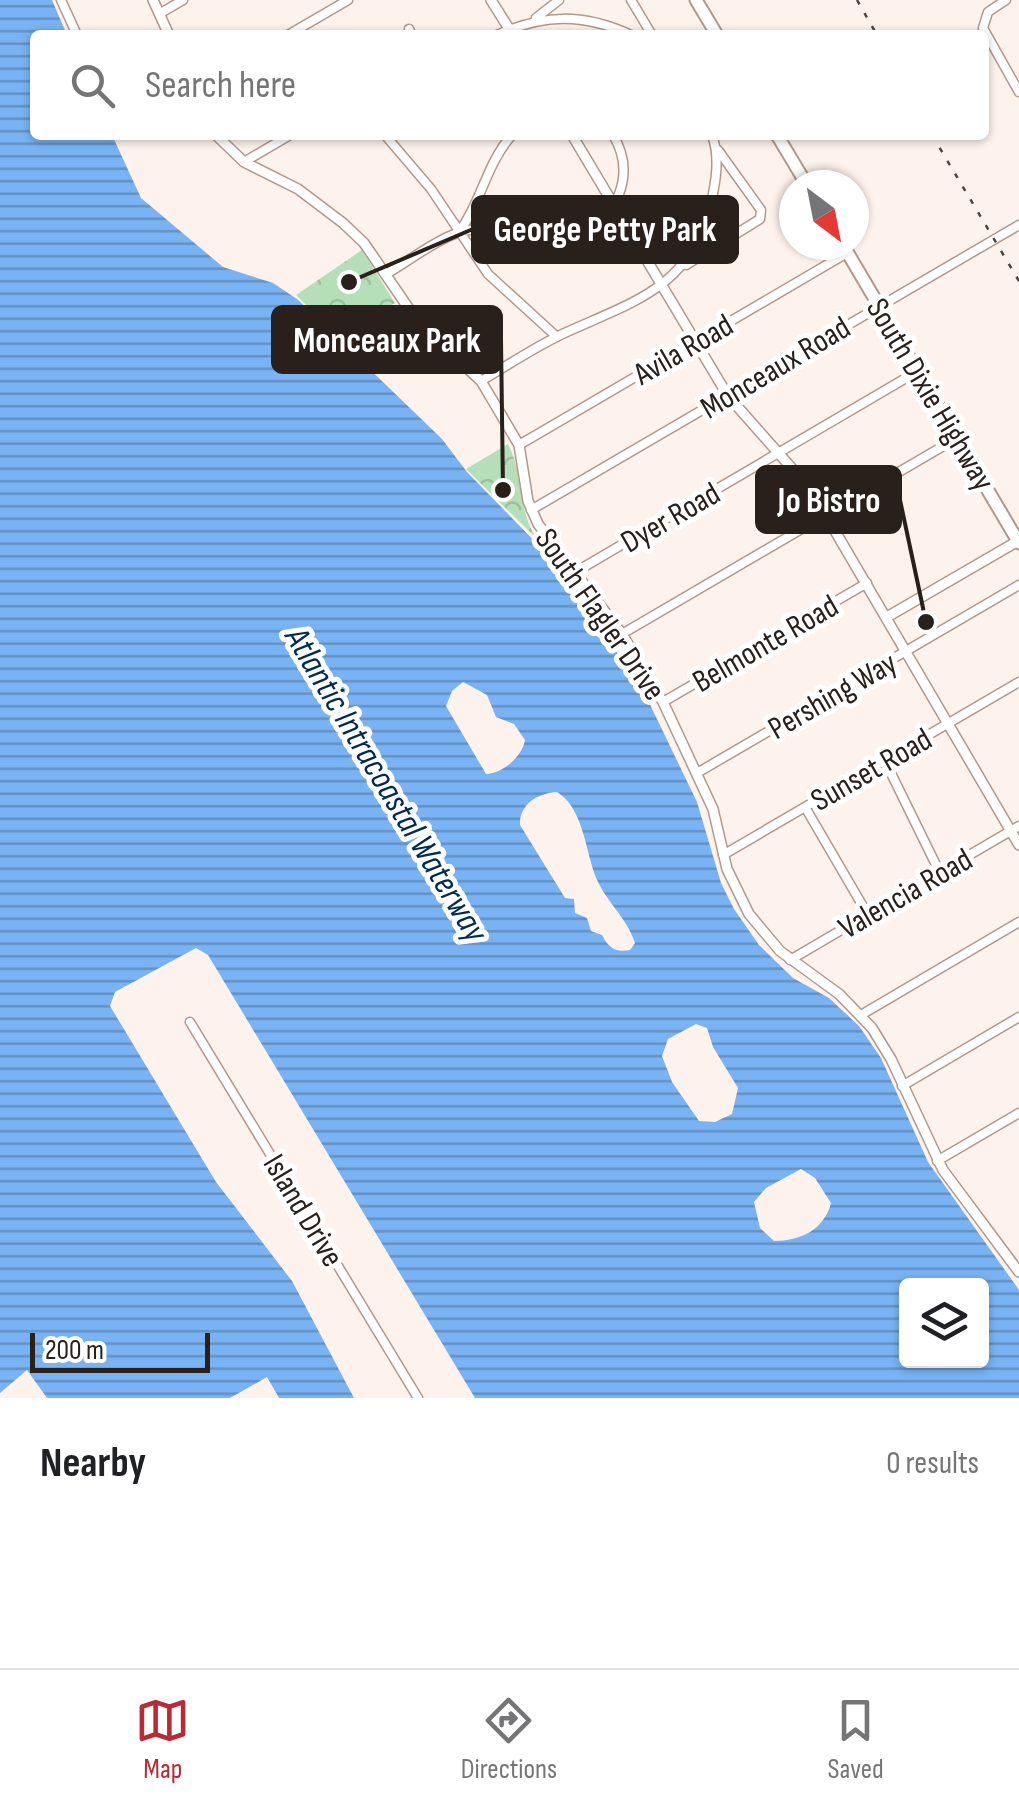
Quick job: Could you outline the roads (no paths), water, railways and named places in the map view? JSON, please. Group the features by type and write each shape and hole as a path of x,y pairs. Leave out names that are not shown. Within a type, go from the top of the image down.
{"main road":[{"path":"696,0 714,30"},
{"path":"780,140 798,170"},
{"name":"South Dixie Highway","path":"852,260 1019,542"}],"street":[{"path":"61,0 74,30"},
{"path":"153,0 167,30"},
{"path":"159,14 183,0"},
{"path":"300,30 348,0"},
{"path":"491,0 510,30"},
{"path":"515,30 559,0"},
{"path":"631,0 649,30"},
{"path":"986,30 986,16 1006,0"},
{"path":"536,18 594,22 617,30"},
{"path":"989,40 1014,74 1019,92"},
{"name":"South Flagler Drive","path":"221,140 244,162 329,210 364,244 418,322 482,381 518,445 531,510 622,634 663,702 713,809 723,855 749,914 790,960 861,1015 882,1042 937,1160 1019,1272"},
{"path":"244,162 281,140"},
{"path":"389,140 423,179 505,292 557,337"},
{"path":"386,274 459,232 478,202 493,160 508,140"},
{"path":"575,140 728,396 806,482 827,515 948,724 1015,829 1019,845"},
{"path":"459,232 558,236 584,229 614,205 624,170 618,140"},
{"path":"482,381 557,337 620,311 760,219 760,210 714,140"},
{"path":"682,268 708,212 717,149"},
{"name":"Monceaux Road","path":"531,510 1019,225"},
{"name":"Avila Road","path":"518,445 827,260"},
{"name":"Dyer Road","path":"577,571 918,371"},
{"path":"622,634 958,438"},
{"path":"887,617 1019,542"},
{"name":"Belmonte Road","path":"663,702 867,583"},
{"name":"Pershing Way","path":"697,773 1019,585"},
{"name":"Sunset Road","path":"723,855 1019,682"},
{"path":"884,761 940,873"},
{"path":"805,807 868,915"},
{"name":"Valencia Road","path":"790,960 1015,829"},
{"path":"861,1015 1019,922"},
{"path":"902,1086 1019,1017"},
{"name":"Island Drive","path":"190,1022 418,1398"},
{"path":"937,1160 1019,1112"}],"water":[{"name":"Atlantic Intracoastal Waterway","path":"0,0 52,0 65,30 30,30 30,140 114,140 141,198 223,267 273,283 297,299 442,439 467,472 552,559 642,688 697,802 721,883 734,909 759,945 793,978 829,998 859,1026 881,1058 928,1162 1019,1290 1019,1398 475,1398 208,955 196,948 115,992 110,1006 216,1182 292,1281 354,1398 279,1398 267,1377 230,1398 47,1398 27,1370 0,1393","holes":["463,682 487,695 496,717 514,724 525,740 511,763 486,774 446,706 452,691","557,792 578,818 599,884 635,943 630,950 613,948 602,935 591,931 587,918 575,913 574,899 565,898 520,825 526,806 536,798","696,1024 707,1028 713,1047 738,1088 732,1114 715,1122 699,1121 672,1082 662,1056 668,1039","801,1169 815,1178 831,1203 828,1212 810,1232 774,1241 760,1228 754,1202 766,1188"]}],"railway":[{"path":"857,0 874,30"},
{"path":"935,140 1019,281"}],"place":[{"name":"George Petty Park","path":"349,282"},
{"name":"Monceaux Park","path":"503,490"},
{"name":"Jo Bistro","path":"926,622"}]}
